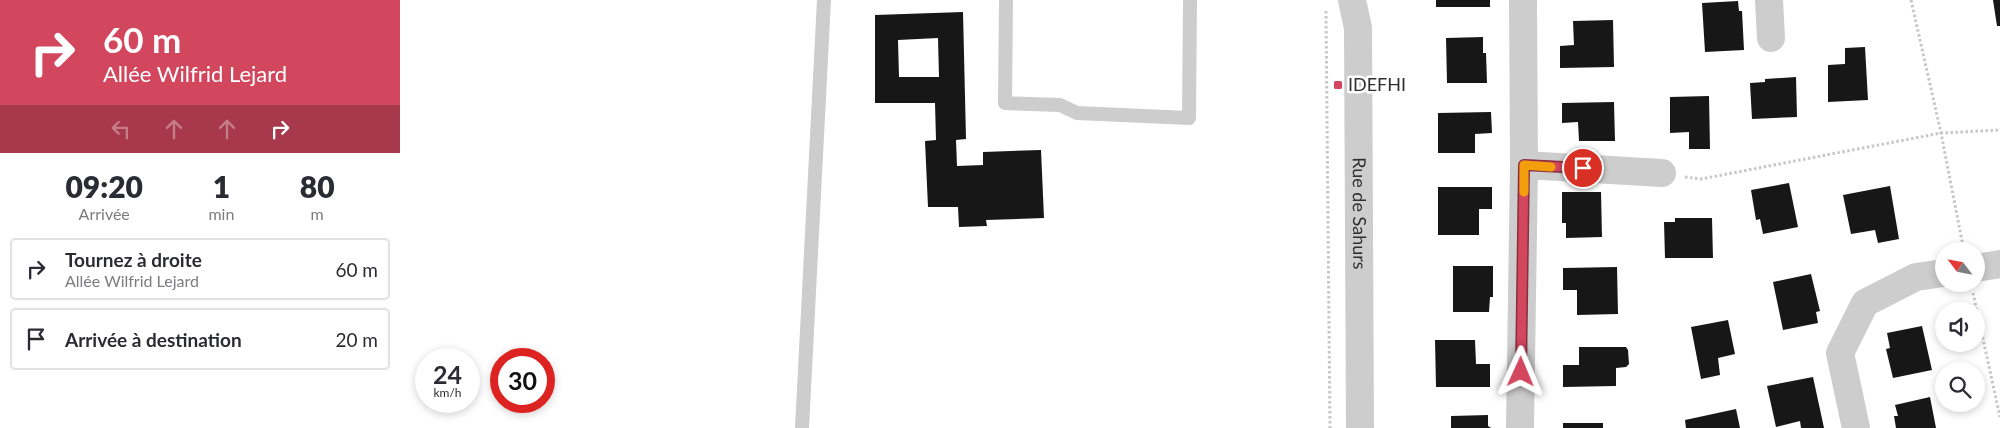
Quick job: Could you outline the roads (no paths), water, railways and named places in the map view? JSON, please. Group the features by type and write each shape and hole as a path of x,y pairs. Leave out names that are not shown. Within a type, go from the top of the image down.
{"street":[{"name":"Rue de Sahurs","path":"1352,0 1356,10 1359,47 1360,428"},
{"path":"1520,428 1524,165 1524,0"},
{"path":"1769,0 1771,38"},
{"path":"1524,165 1662,173"},
{"path":"1985,266 2000,264"},
{"path":"1856,428 1840,353 1865,303 1916,277 1935,274"}],"lane":[{"path":"802,428 824,0"},
{"path":"1006,0 1005,103 1060,104 1078,113 1189,118 1190,0"}],"place":[{"name":"IDEFHI","path":"1338,85"}]}
